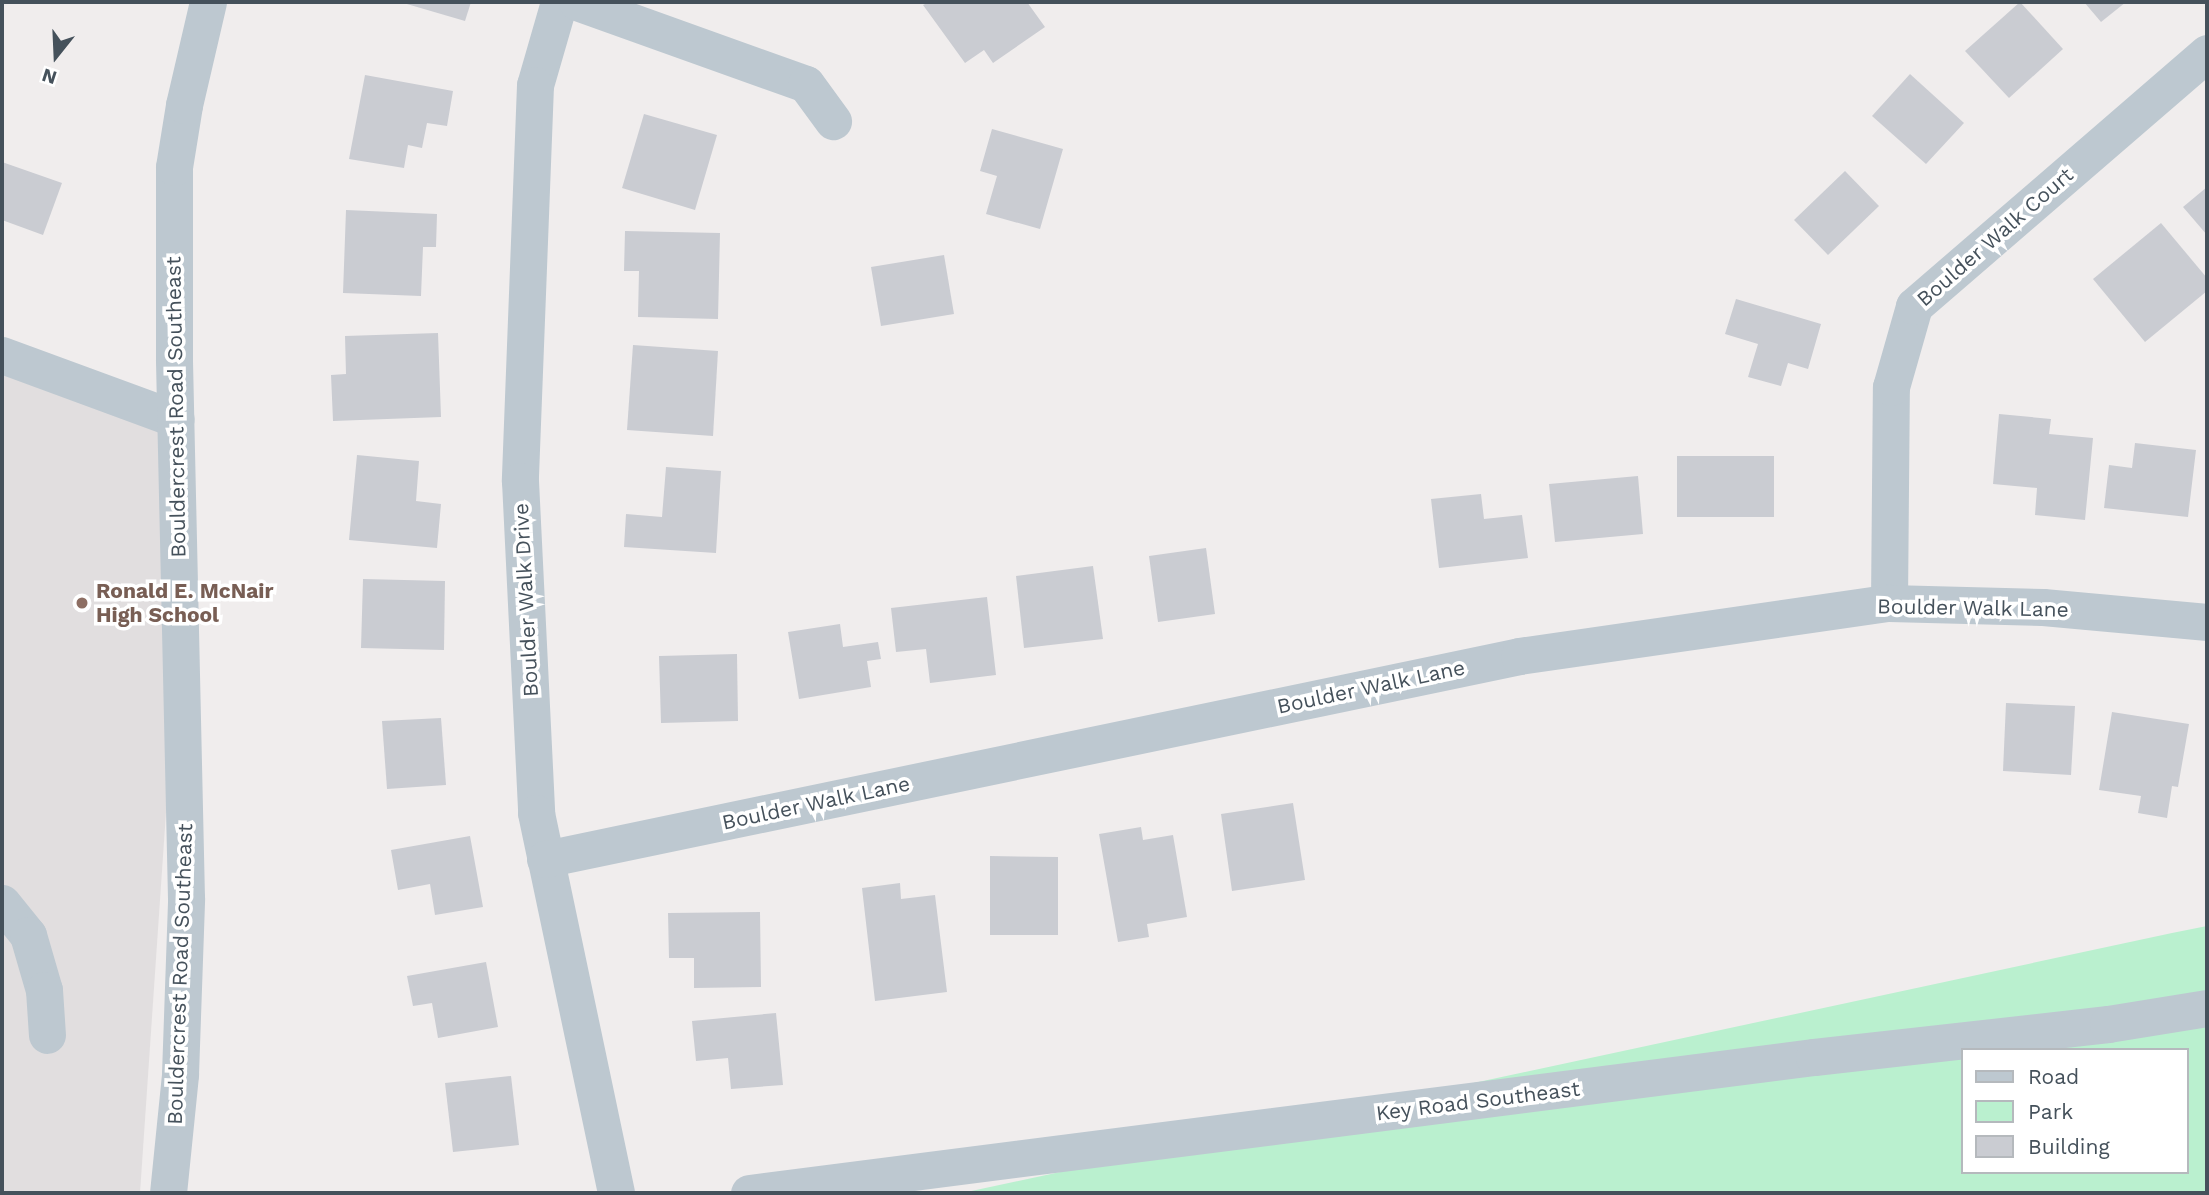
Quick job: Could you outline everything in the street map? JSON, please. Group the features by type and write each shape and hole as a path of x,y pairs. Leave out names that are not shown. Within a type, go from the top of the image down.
{"street":[{"name":"Bouldercrest Road Southeast","path":"168,1193 180,1074 186,898 176,419 174,167 184,105 208,2"},
{"name":"Boulder Walk Drive","path":"559,2 536,85 520,481 536,813 616,1193"},
{"path":"577,2 806,84 832,121"},
{"name":"Boulder Walk Court","path":"1889,603 1891,387 1914,306 2207,52"},
{"path":"2,355 176,419"},
{"name":"Boulder Walk Lane","path":"545,859 1520,656 1889,603 2043,607 2207,622"},
{"path":"2,903 28,935 44,990 47,1035"},
{"name":"Key Road Southeast","path":"749,1193 1814,1057 2108,1024 2207,1008"}],"shaded area":[{"name":"Ronald E. McNair High School","path":"2,362 158,424 168,783 140,1193 2,1193"}],"green space":[{"path":"2207,926 2207,1193 962,1193"}],"building":[{"path":"400,2 471,2 465,21"},
{"path":"929,2 1027,2 1045,27 993,63 984,50 965,63 923,5"},
{"path":"2020,2 2063,49 2009,98 1965,51"},
{"path":"2084,2 2126,2 2101,22"},
{"path":"1910,74 1964,123 1926,164 1872,116"},
{"path":"365,75 453,91 447,126 427,123 422,148 408,145 404,168 349,159"},
{"path":"644,114 717,135 695,210 622,188"},
{"path":"992,129 1063,149 1040,229 986,214 997,176 980,171"},
{"path":"2,162 62,183 43,235 2,220"},
{"path":"1845,171 1879,206 1828,255 1794,220"},
{"path":"2207,187 2207,235 2183,207"},
{"path":"346,210 437,214 436,247 423,247 421,296 343,293"},
{"path":"2161,223 2207,278 2207,291 2145,342 2093,279"},
{"path":"625,231 720,233 718,319 638,317 639,271 624,271"},
{"path":"944,255 954,314 881,326 871,267"},
{"path":"1736,299 1821,324 1808,369 1788,363 1781,386 1748,377 1758,344 1725,334"},
{"path":"438,333 441,417 333,421 331,375 346,374 345,336"},
{"path":"633,345 718,351 713,436 627,430"},
{"path":"1999,414 2051,419 2049,434 2093,438 2085,520 2035,515 2037,488 1993,484"},
{"path":"2135,443 2196,450 2188,517 2104,508 2109,465 2132,468"},
{"path":"357,455 419,461 416,501 441,504 437,548 349,540"},
{"path":"1677,456 1774,456 1774,517 1677,517"},
{"path":"666,467 721,471 716,553 624,547 626,514 662,517"},
{"path":"1638,476 1643,534 1555,542 1549,484"},
{"path":"1481,494 1484,519 1522,515 1528,558 1439,568 1431,499"},
{"path":"1206,548 1215,614 1158,622 1149,556"},
{"path":"1093,566 1103,639 1024,648 1016,576"},
{"path":"363,579 445,581 444,650 361,648"},
{"path":"987,597 996,675 930,683 926,649 896,652 891,608"},
{"path":"840,624 843,647 878,642 881,659 867,661 871,687 799,699 788,632"},
{"path":"737,654 738,721 661,723 659,656"},
{"path":"2006,703 2075,706 2071,775 2003,771"},
{"path":"2112,712 2189,724 2178,787 2172,786 2167,818 2138,813 2141,796 2099,790"},
{"path":"441,718 446,785 387,789 382,721"},
{"path":"1293,803 1305,880 1232,891 1221,814"},
{"path":"1141,827 1143,840 1173,835 1187,917 1147,924 1149,937 1118,942 1099,834"},
{"path":"470,836 483,907 435,915 430,884 398,890 391,850"},
{"path":"990,856 1058,857 1058,935 990,935"},
{"path":"900,883 901,899 935,895 947,992 875,1001 862,888"},
{"path":"760,912 761,987 694,988 694,958 669,958 668,913"},
{"path":"486,962 498,1027 438,1038 432,1003 413,1006 407,976"},
{"path":"776,1013 783,1085 731,1089 728,1058 696,1061 692,1021"},
{"path":"511,1076 519,1145 453,1152 445,1083"}],"place":[{"name":"Ronald E. McNair High School","path":"82,603"}]}
